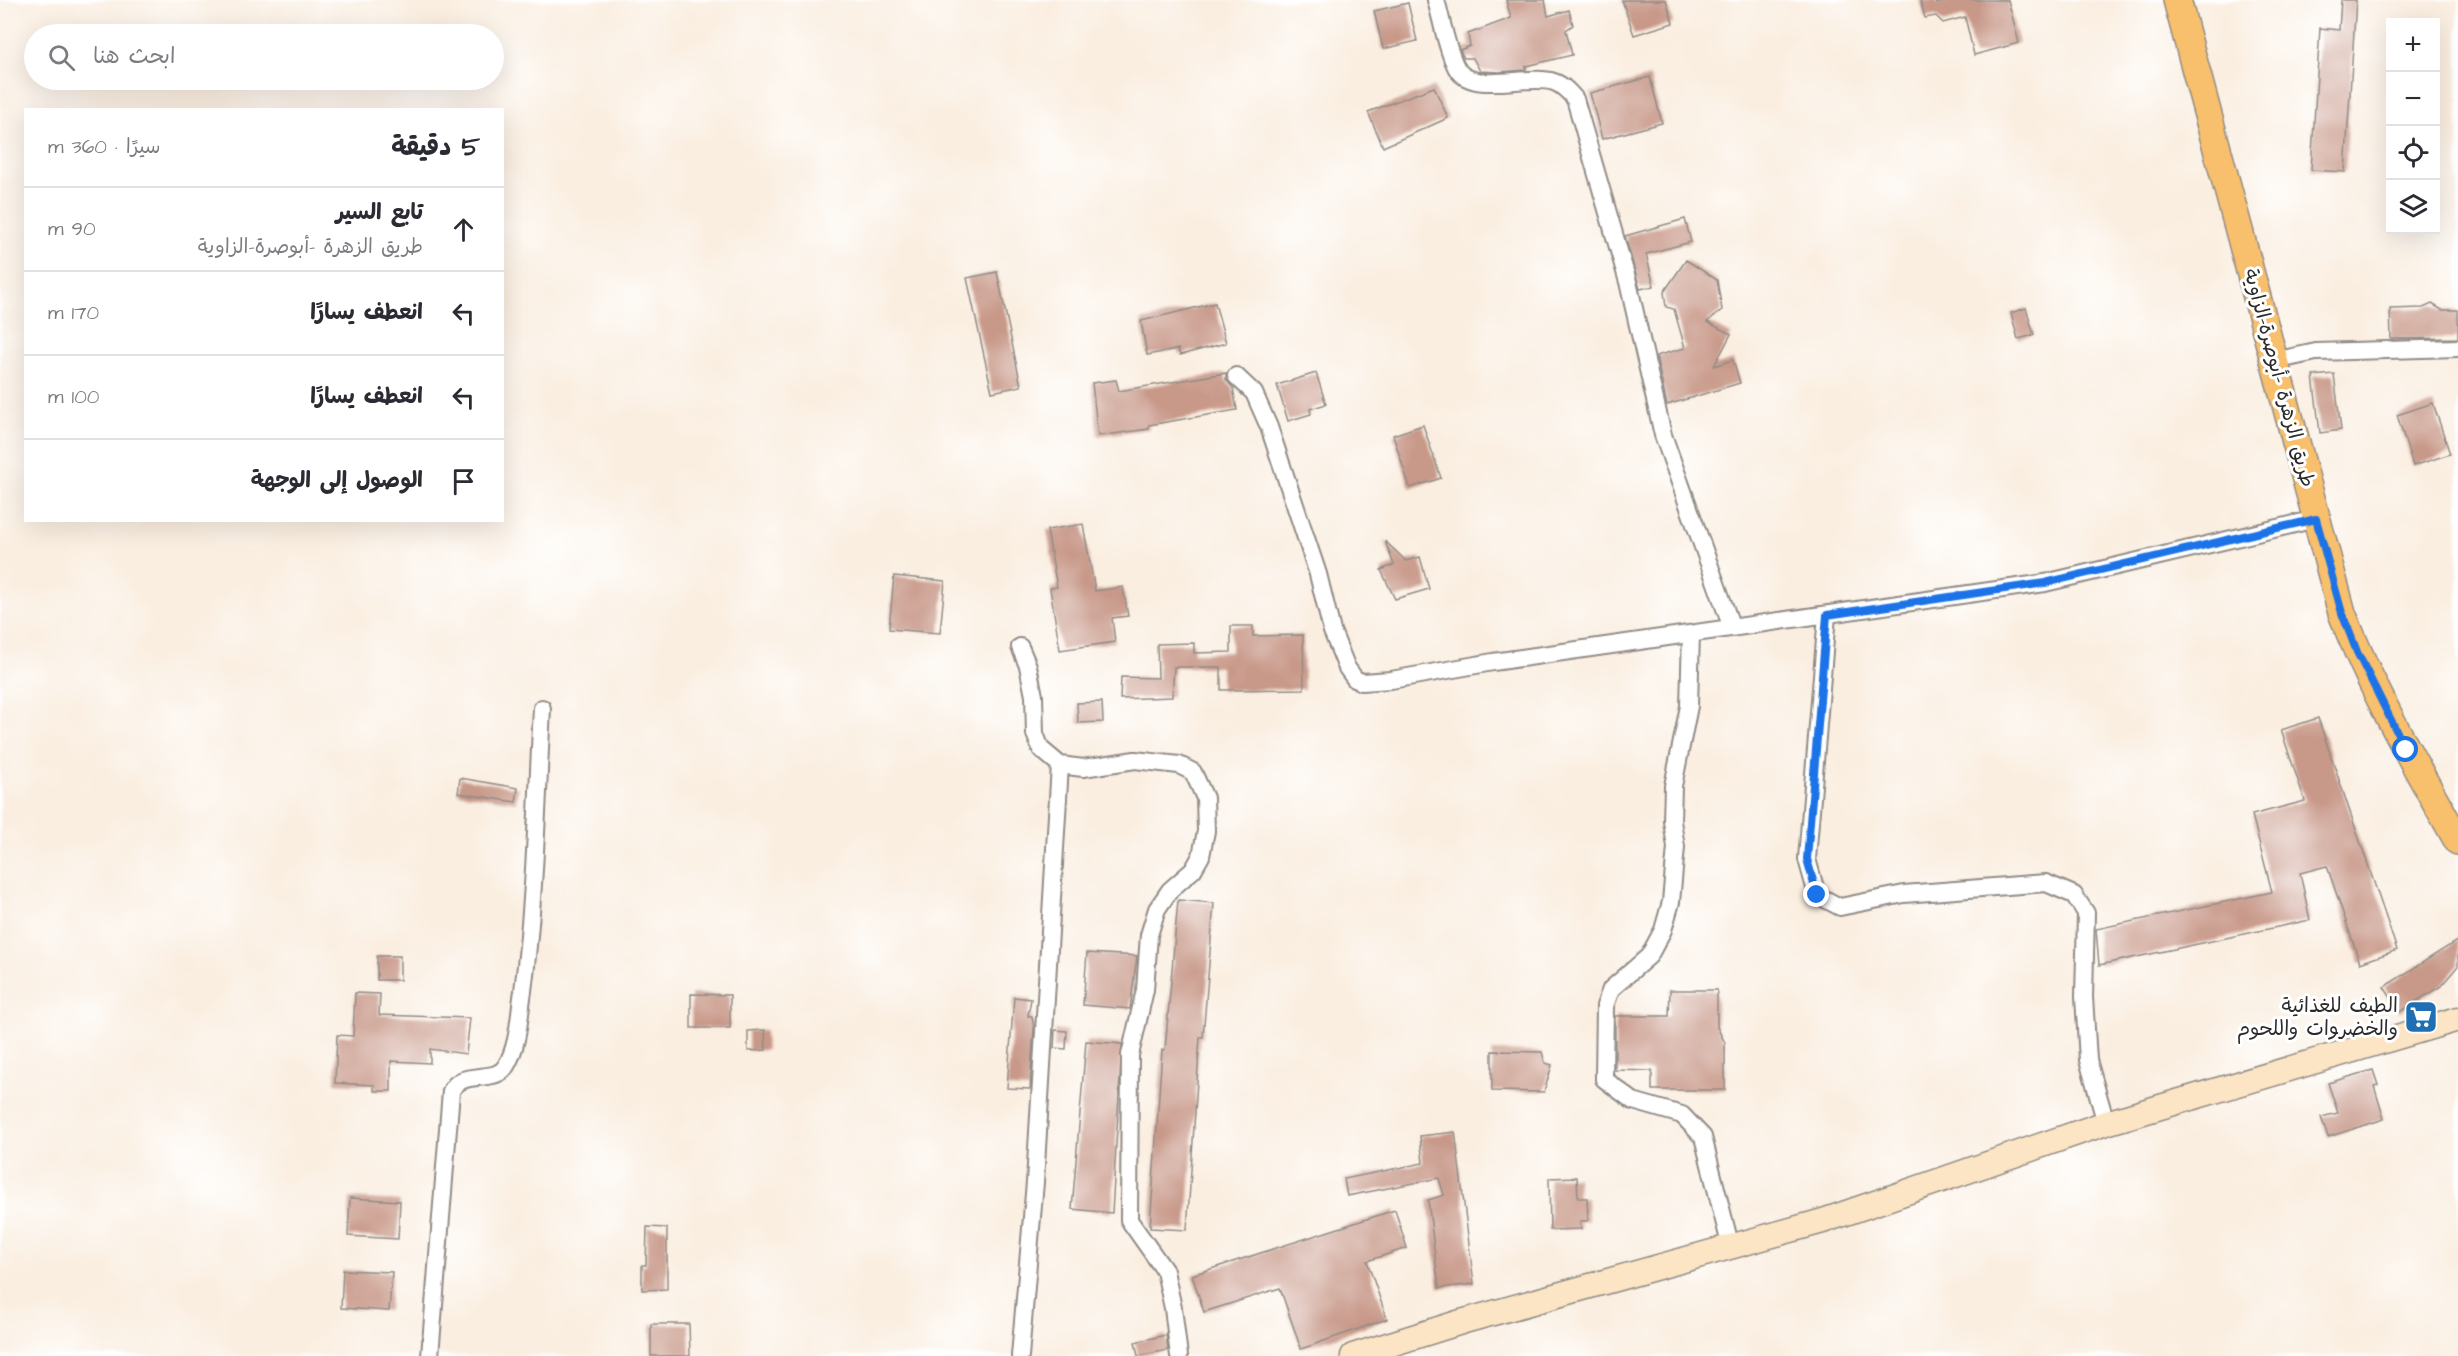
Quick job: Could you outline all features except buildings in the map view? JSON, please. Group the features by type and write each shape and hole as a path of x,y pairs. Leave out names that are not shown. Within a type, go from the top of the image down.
{"main road":[{"name":"طريق الزهرة -أبوصرة-الزاوية","path":"2176,0 2339,603 2357,652 2406,750 2458,841"}],"street":[{"path":"1436,0 1457,69 1466,78 1479,82 1552,81 1565,88 1575,99 1628,282 1663,435 1732,628"},
{"path":"2274,361 2316,352 2458,348"},
{"path":"1236,376 1254,393 1269,427 1318,574 1332,631 1347,668 1355,679 1362,682 1391,680 1493,662 2045,583 2316,519"},
{"path":"1827,615 1807,859 1817,895 1840,907 1904,894 2046,882 2074,895 2086,913 2084,997 2088,1060 2106,1123"},
{"path":"1690,634 1689,706 1673,786 1672,821 1676,847 1671,902 1663,930 1649,956 1611,989 1605,1006 1604,1079 1633,1101 1682,1115 1703,1137 1731,1248"},
{"path":"1020,647 1028,666 1034,696 1035,734 1041,749 1060,765 1083,768 1135,760 1179,765 1193,772 1205,798 1206,831 1201,855 1193,870 1170,890 1157,909 1149,935 1146,990 1130,1055 1129,1220 1165,1271 1173,1308 1179,1356"},
{"path":"430,1356 452,1091 463,1078 497,1073 506,1068 516,1040 530,949 543,708"},
{"path":"1020,1356 1035,1182 1060,765"},
{"path":"1353,1356 1461,1323 1823,1221 2106,1123 2458,1019"}],"place":[{"name":"الطيف للغذائية والخضروات واللحوم","path":"2421,1017"}],"route":[{"path":"1817,895 1807,859 1827,615 2045,583 2316,519 2342,613 2357,652 2406,750"}]}
